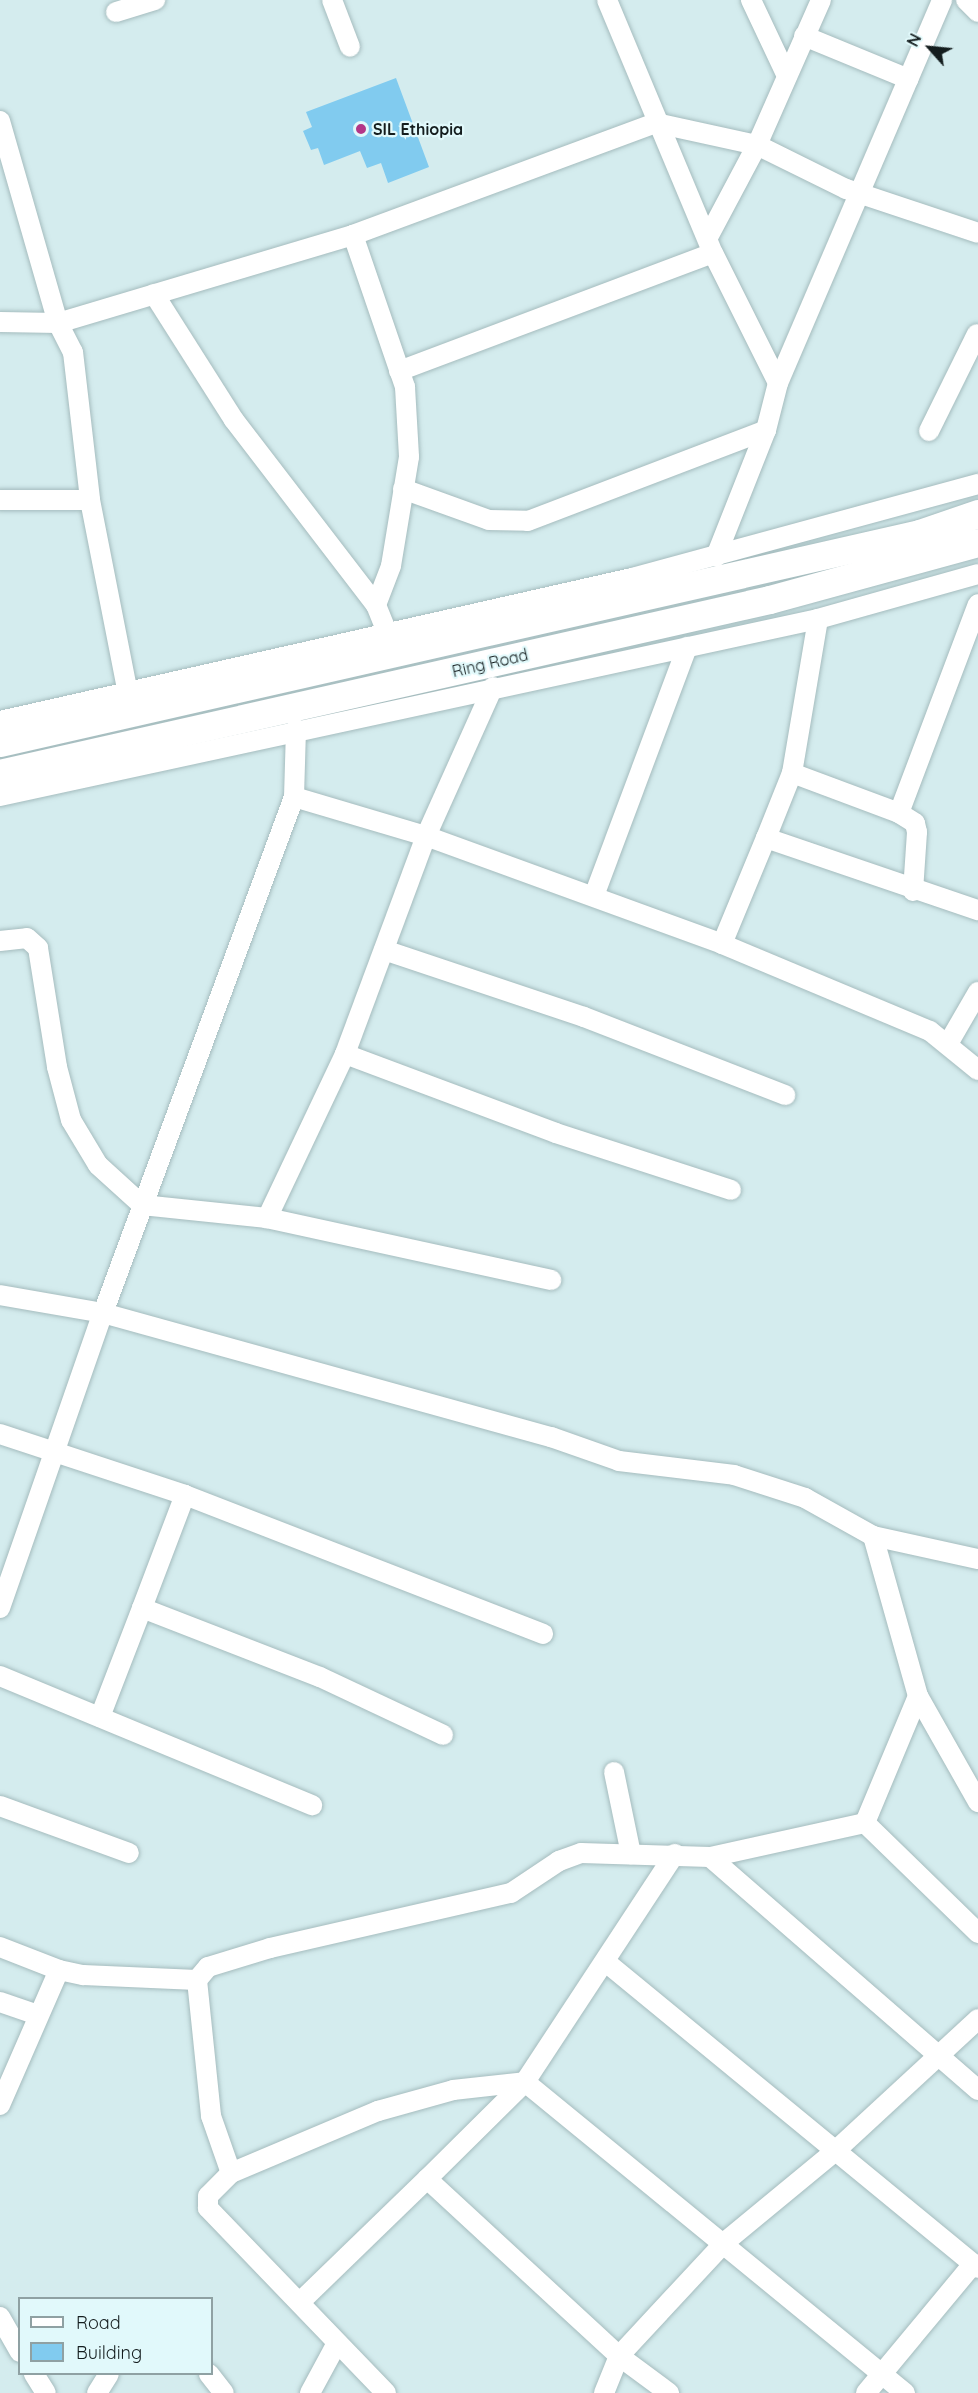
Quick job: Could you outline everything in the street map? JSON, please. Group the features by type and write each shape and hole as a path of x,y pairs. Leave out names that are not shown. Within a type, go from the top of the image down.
{"highway":[{"name":"Ring Road","path":"0,742 920,534 978,513"},
{"name":"Ring Road","path":"0,774 770,600 978,543"}],"street":[{"path":"116,12 155,0"},
{"path":"332,0 350,47"},
{"path":"607,0 656,123 710,245 778,383"},
{"path":"751,0 788,76"},
{"path":"399,371 710,245 757,146 821,0"},
{"path":"716,556 766,430 778,383 831,253 860,194 942,0"},
{"path":"966,0 978,12"},
{"path":"804,36 909,79"},
{"path":"0,121 58,322 73,352 90,500 128,694"},
{"path":"0,322 58,322 353,235 656,123 757,146 860,194 978,233"},
{"path":"353,235 405,387 409,457 391,566 376,605"},
{"path":"154,294 234,420 376,605 388,635"},
{"path":"928,431 978,333"},
{"path":"403,489 489,520 528,520 766,430"},
{"path":"0,721 388,635 716,556 978,484"},
{"path":"0,500 90,500"},
{"path":"0,796 296,729 819,619 978,574"},
{"path":"899,813 978,604"},
{"path":"722,944 792,772 819,619"},
{"path":"594,896 687,647"},
{"path":"267,1218 345,1054 426,836 493,687"},
{"path":"0,1608 142,1205 294,797 296,729"},
{"path":"792,772 899,813 915,822 917,832 913,891"},
{"path":"294,797 426,836 722,944 949,1042 978,1070"},
{"path":"766,838 913,891 978,910"},
{"path":"0,941 27,938 38,948 57,1067 71,1120 98,1165 142,1205 267,1218 550,1280"},
{"path":"384,950 584,1017 785,1095"},
{"path":"949,1042 978,992"},
{"path":"345,1054 556,1132 731,1190"},
{"path":"0,1295 103,1313 551,1437 619,1461 687,1467 734,1475 805,1498 873,1536 978,1559"},
{"path":"0,1434 185,1495 543,1634"},
{"path":"100,1717 185,1495"},
{"path":"873,1536 918,1696 978,1802"},
{"path":"142,1608 320,1677 443,1735"},
{"path":"0,1676 312,1805"},
{"path":"864,1822 918,1696"},
{"path":"614,1772 631,1854"},
{"path":"0,1806 129,1853"},
{"path":"231,2173 211,2116 197,1980 208,1967 270,1948 512,1893 559,1862 581,1854 675,1854 710,1857 864,1822"},
{"path":"864,1822 978,1934"},
{"path":"300,2302 525,2082 560,2022 607,1964 675,1854"},
{"path":"710,1857 978,2090"},
{"path":"0,1947 59,1970 83,1976 197,1980"},
{"path":"607,1964 976,2266 866,2393"},
{"path":"0,2105 59,1970"},
{"path":"0,2002 38,2015"},
{"path":"604,2393 619,2356 725,2242 834,2152 937,2054 978,2019"},
{"path":"386,2393 336,2345 300,2302 208,2208 208,2196 231,2173 378,2111 453,2090 525,2082 725,2242 883,2372 905,2393"},
{"path":"427,2179 619,2356 669,2393"},
{"path":"0,2318 18,2349"},
{"path":"310,2393 336,2345"},
{"path":"35,2375 46,2393"},
{"path":"97,2393 109,2375"},
{"path":"210,2375 224,2393"}],"building":[{"name":"SIL Ethiopia","path":"396,78 429,167 388,183 381,163 367,168 360,151 324,165 318,148 311,150 303,131 312,127 306,112"}],"place":[{"name":"SIL Ethiopia","path":"361,129"}]}
